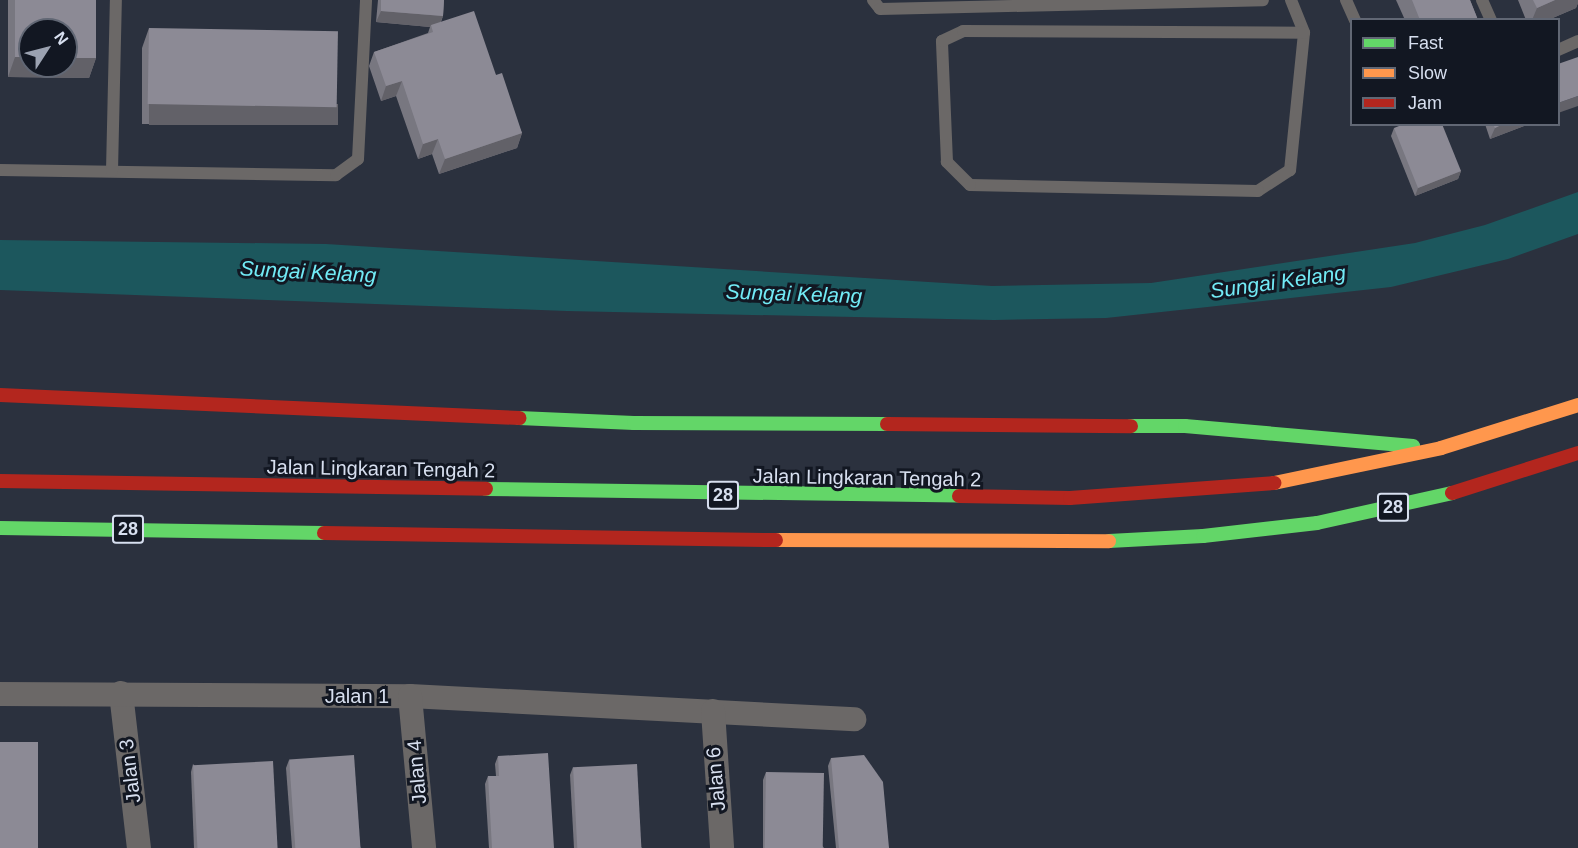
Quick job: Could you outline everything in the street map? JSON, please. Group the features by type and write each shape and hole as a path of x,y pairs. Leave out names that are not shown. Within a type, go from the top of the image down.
{"highway":[{"path":"0,395 634,423 1185,426 1441,448"},
{"name":"Jalan Lingkaran Tengah 2","path":"0,481 1070,498 1297,482 1441,448 1578,405"},
{"name":"28","path":"0,528 1059,544 1203,536 1317,523 1453,493 1578,453"}],"street":[{"name":"Jalan 3","path":"121,693 139,848"},
{"name":"Jalan 1","path":"0,694 410,696 854,719"},
{"name":"Jalan 4","path":"410,696 424,848"},
{"name":"Jalan 6","path":"713,711 722,848"}],"lane":[{"path":"112,171 116,0"},
{"path":"0,170 336,175 358,159 366,0"},
{"path":"873,0 880,9 1263,0"},
{"path":"1291,0 1304,33 1290,170 1258,191 970,185 947,162 942,41 963,31 1304,33"},
{"path":"1346,0 1354,18"},
{"path":"1482,0 1490,18"},
{"path":"1560,49 1578,41"}],"water":[{"name":"Sungai Kelang","path":"1578,192 1578,234 1508,259 1391,287 1106,318 994,320 567,311 0,290 0,240 326,244 992,286 1151,283 1415,243 1485,225"}],"building":[{"path":"15,0 96,0 96,58 78,58 78,18 18,18 18,57 15,57"},
{"path":"381,0 444,0 443,16 381,11"},
{"path":"1412,0 1470,0 1477,18 1419,18"},
{"path":"1533,0 1555,0 1537,8"},
{"path":"474,11 496,75 502,73 522,133 445,159 438,139 423,144 402,81 386,86 374,52 433,32 431,25"},
{"path":"149,28 338,31 337,107 148,104"},
{"path":"1578,57 1578,96 1560,102 1560,63"},
{"path":"1443,126 1461,171 1418,188 1394,128"},
{"path":"0,742 38,742 38,848 0,848"},
{"path":"548,753 554,848 492,848 488,776 499,776 498,756"},
{"path":"354,755 360,848 295,848 289,760"},
{"path":"864,755 883,782 889,848 839,848 831,758"},
{"path":"273,761 278,848 197,848 193,765"},
{"path":"637,764 641,848 577,848 573,767"},
{"path":"766,772 824,773 823,848 765,848"}],"traffic: fast":[{"path":"519,418 634,423 887,424"},
{"path":"1131,426 1185,426 1413,446"},
{"path":"486,489 959,496"},
{"path":"1109,541 1203,536 1317,523 1452,493"},
{"path":"0,528 324,533"}],"traffic: slow":[{"path":"1274,483 1441,448 1578,405"},
{"path":"776,540 1109,541"}],"traffic: jam":[{"path":"0,395 519,418"},
{"path":"887,424 1131,426"},
{"path":"1452,493 1578,453"},
{"path":"0,481 486,489"},
{"path":"959,496 1070,498 1274,483"},
{"path":"324,533 776,540"}]}
